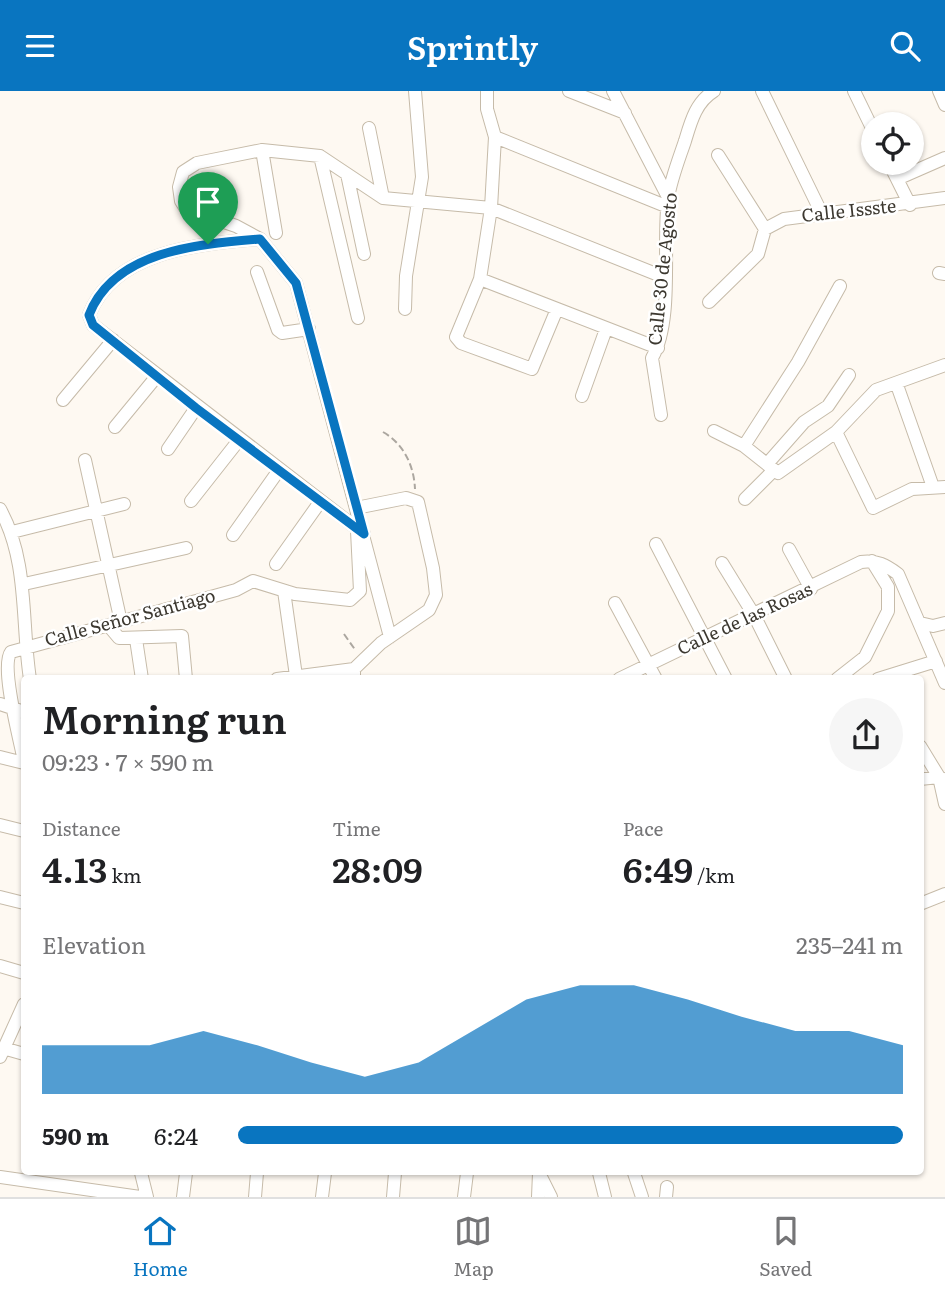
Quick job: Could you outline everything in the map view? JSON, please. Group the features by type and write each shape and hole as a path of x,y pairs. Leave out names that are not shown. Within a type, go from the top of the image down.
{"street":[{"path":"405,309 407,276 421,203 422,146 415,91"},
{"path":"487,91 486,109 495,137 491,208 480,279 457,329 456,337 461,343 532,369 557,310"},
{"path":"569,91 625,114"},
{"path":"614,91 668,202"},
{"name":"Calle 30 de Agosto","path":"662,415 652,358 658,348 666,278 668,202 697,97 714,91"},
{"path":"762,91 821,212"},
{"path":"854,91 864,112"},
{"path":"939,91 945,105"},
{"path":"369,128 383,198"},
{"path":"495,137 668,202"},
{"path":"390,637 296,283 260,239 236,226 187,209 181,201 179,187 184,173 197,163 262,150 320,156 383,198 491,208 666,278"},
{"path":"262,150 276,233"},
{"path":"709,302 758,254 765,229 718,155"},
{"path":"320,156 358,318"},
{"path":"897,179 945,158"},
{"path":"347,174 364,254"},
{"path":"895,175 911,205"},
{"name":"Calle Issste","path":"765,229 784,219 821,212 911,205 945,198"},
{"path":"260,239 208,244 152,257 98,293 89,315 93,325 196,408 360,532"},
{"path":"257,272 278,330 282,334 309,328"},
{"path":"480,279 658,348"},
{"path":"744,446 798,362 840,286"},
{"path":"582,396 606,328"},
{"path":"63,400 113,340"},
{"path":"773,469 836,432 876,390 897,385 945,365"},
{"path":"745,499 773,469 804,422 828,406 849,375"},
{"path":"115,427 157,376"},
{"path":"836,432 873,508 912,489 939,487 897,385"},
{"path":"168,449 196,408"},
{"path":"714,431 744,446 773,469"},
{"path":"191,501 239,440"},
{"path":"85,460 109,566 119,638 182,636 186,675"},
{"path":"233,535 279,470"},
{"path":"305,675 357,669 390,637 429,610 436,594 418,502 413,498 356,508"},
{"path":"275,564 320,502"},
{"path":"12,532 124,503"},
{"path":"0,509 12,532 23,584 25,647 29,675"},
{"name":"Calle Señor Santiago","path":"25,647 236,590 253,581 284,591 350,600 355,598 359,591 360,532"},
{"path":"656,544 724,675"},
{"path":"23,584 187,548"},
{"path":"789,548 811,589"},
{"path":"872,561 887,565 898,574 945,683"},
{"path":"842,675 865,657 888,611 888,587 872,561"},
{"name":"Calle de las Rosas","path":"627,675 811,589 862,562 872,561"},
{"path":"722,563 754,615 784,675"},
{"path":"284,591 296,675"},
{"path":"615,603 654,675"},
{"path":"920,623 933,626 945,623"},
{"path":"136,639 141,675"},
{"path":"21,749 7,681 7,656 25,647"},
{"path":"865,657 876,675"},
{"path":"891,675 936,661"},
{"path":"924,752 942,779 945,804"},
{"path":"0,757 21,761"},
{"path":"924,779 942,779"},
{"path":"0,825 21,830"},
{"path":"924,902 945,894"},
{"path":"0,897 21,902"},
{"path":"0,966 21,972"},
{"path":"21,1010 3,1044 21,1053"},
{"path":"142,1175 147,1197"},
{"path":"183,1197 186,1175"},
{"path":"255,1197 257,1175"},
{"path":"322,1197 325,1175"},
{"path":"393,1197 395,1175"},
{"path":"464,1197 467,1175"},
{"path":"538,1197 539,1175"},
{"path":"540,1175 551,1197"},
{"path":"600,1175 605,1197"},
{"path":"635,1175 642,1197"},
{"path":"0,1177 65,1179 140,1197"}],"path":[{"path":"383,432 401,445 414,480 413,498"},
{"path":"344,634 357,669"}],"route":[{"path":"260,239 296,283 364,534 196,408 93,325 89,315 98,293 128,271 152,257 208,244 260,239"}]}
